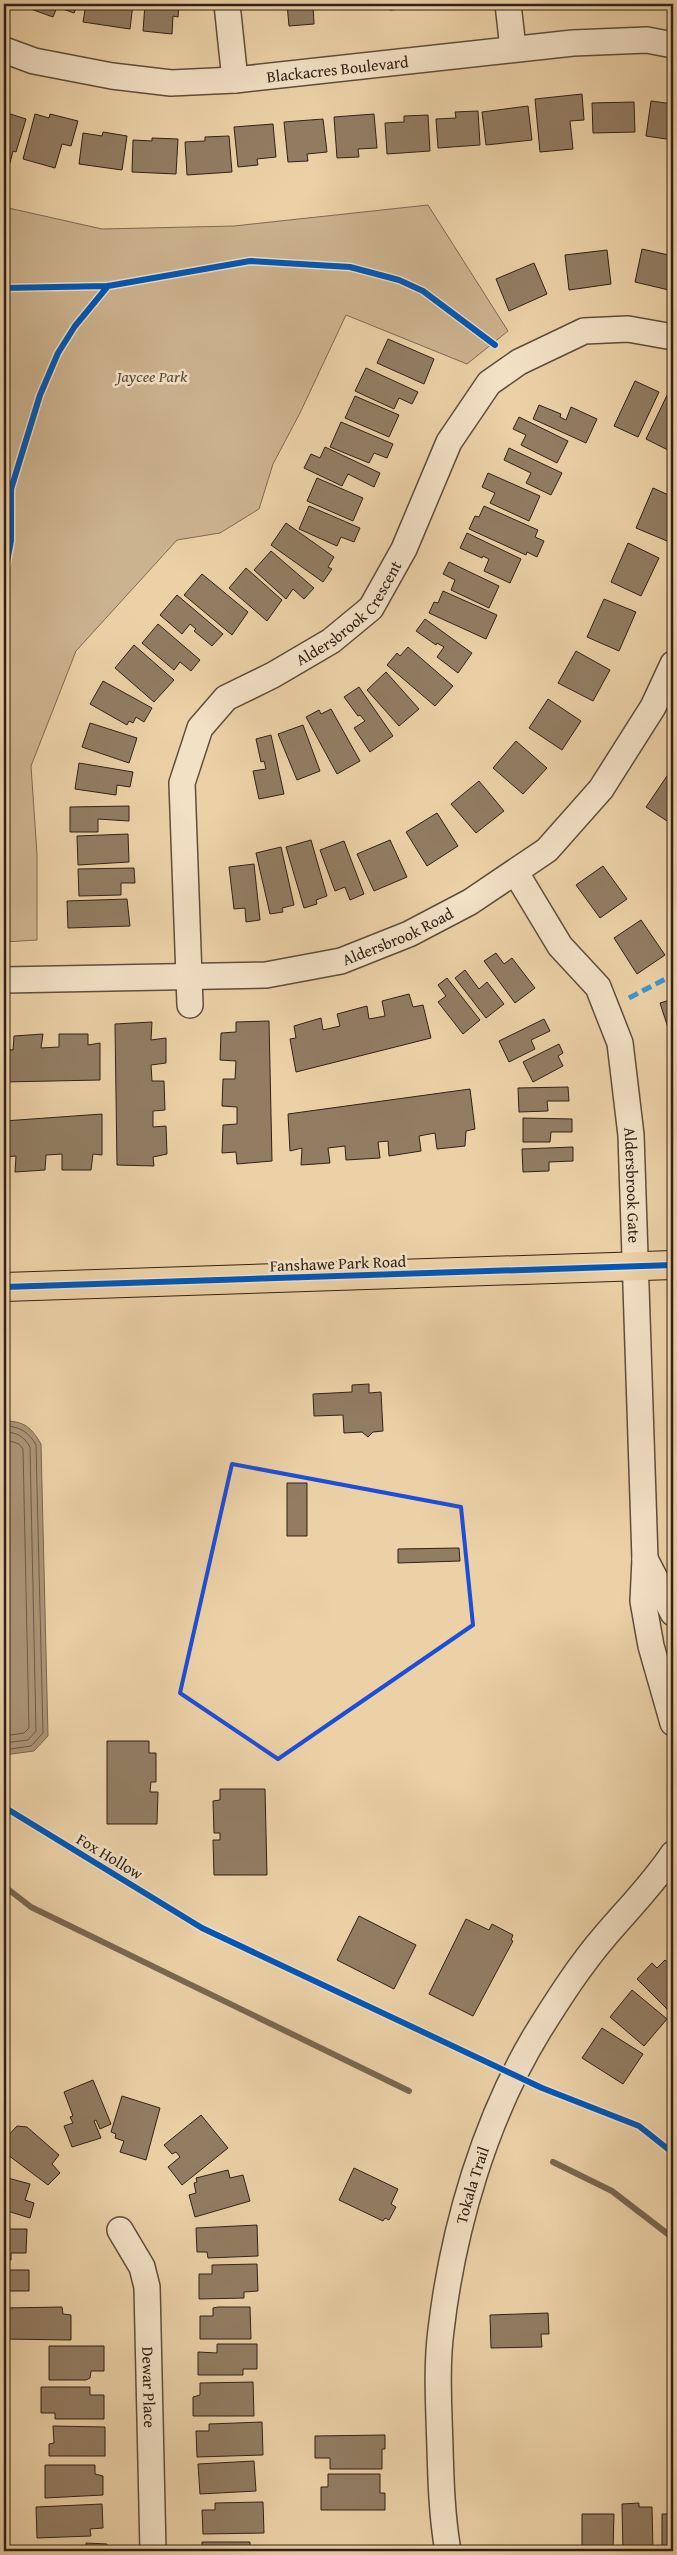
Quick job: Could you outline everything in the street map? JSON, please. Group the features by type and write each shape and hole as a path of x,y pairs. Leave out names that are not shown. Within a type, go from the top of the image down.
{"main road":[{"name":"Fanshawe Park Road","path":"4,1287 673,1265"}],"street":[{"path":"226,4 235,80"},
{"path":"508,4 513,48"},
{"name":"Blackacres Boulevard","path":"4,50 34,61 112,76 171,83 235,80 513,48 647,40 673,45"},
{"name":"Aldersbrook Crescent","path":"190,1005 182,783 200,728 226,698 273,676 331,641 371,608 404,550 449,442 489,383 518,362 584,331 628,329 673,337"},
{"name":"Aldersbrook Road","path":"4,980 266,975 341,961 409,934 470,902 516,873 547,850 601,789 653,707 673,664"},
{"name":"Aldersbrook Gate","path":"516,873 560,946 598,988 620,1043 631,1135 645,1559 643,1600 651,1646 673,1723"},
{"name":"Aldersbrook Gate","path":"645,1559 673,1613"},
{"name":"Tokala Trail","path":"448,2551 442,2517 439,2424 441,2332 468,2194 496,2117 515,2075 538,2032 603,1938 641,1898 673,1854"},
{"name":"Tokala Trail","path":"641,1898 673,1886"},
{"name":"Dewar Place","path":"120,2230 142,2267 147,2288 153,2551"},
{"name":"Tokala Trail","path":"431,2551 442,2517"}],"highlighted area":[{"path":"232,1464 461,1507 473,1625 278,1759 180,1693"}],"green space":[{"name":"Jaycee Park","path":"428,205 508,331 467,364 346,315 300,413 273,464 259,509 220,533 177,540 76,651 31,766 37,854 37,940 4,942 4,207 102,229 234,226"}],"water":[{"path":"4,1421 17,1422 26,1426 34,1433 41,1444 48,1736 34,1751 4,1755"}],"building":[{"path":"26,4 78,4 74,13 57,7 53,17 25,7"},
{"path":"86,4 133,4 130,29 83,22"},
{"path":"145,4 179,4 178,17 173,16 172,34 143,31"},
{"path":"287,4 313,4 314,24 289,26"},
{"path":"390,4 459,4 390,10"},
{"path":"582,94 584,120 570,121 573,149 540,152 535,99"},
{"path":"651,101 673,104 673,140 646,136"},
{"path":"634,102 635,132 593,133 592,103"},
{"path":"528,106 532,140 486,145 482,112"},
{"path":"478,111 480,145 438,148 436,119 456,118 455,112"},
{"path":"4,112 26,119 16,152 13,151 10,163 4,161"},
{"path":"35,114 49,118 50,114 78,121 71,146 62,144 55,168 23,159"},
{"path":"374,114 377,148 358,149 359,157 337,158 334,117"},
{"path":"428,115 430,151 387,154 385,123 404,122 404,116"},
{"path":"323,119 327,152 307,154 308,161 288,162 284,122"},
{"path":"273,124 276,157 257,159 258,165 238,167 234,127"},
{"path":"103,132 127,136 122,170 79,164 83,133 102,136"},
{"path":"229,136 232,172 187,175 185,142 205,141 205,137"},
{"path":"152,138 178,139 176,174 132,172 133,140 152,141"},
{"path":"642,249 673,256 673,291 635,282"},
{"path":"607,250 611,284 569,290 565,255"},
{"path":"534,263 547,294 509,311 496,279"},
{"path":"388,339 434,359 424,384 377,363"},
{"path":"366,368 418,392 412,404 399,398 394,409 355,391"},
{"path":"635,381 659,392 638,437 614,426"},
{"path":"670,389 673,390 673,443 670,451 646,439"},
{"path":"355,396 399,415 389,437 345,418"},
{"path":"539,405 561,414 560,417 566,420 571,407 597,419 586,443 533,419"},
{"path":"519,417 568,441 557,463 521,445 526,435 513,429"},
{"path":"341,422 393,444 387,458 374,453 369,463 330,447"},
{"path":"325,447 380,473 374,487 348,474 342,486 304,468 311,454 320,458"},
{"path":"509,448 562,473 551,495 526,483 531,473 504,460"},
{"path":"488,473 540,496 529,521 490,503 495,493 482,487"},
{"path":"317,478 363,498 353,521 307,501"},
{"path":"653,488 673,497 673,527 667,541 636,528"},
{"path":"309,506 360,528 354,542 341,537 337,546 299,529"},
{"path":"484,506 538,530 535,537 544,541 537,557 527,552 526,555 469,529 475,516 479,517"},
{"path":"286,523 334,557 328,567 332,569 323,582 271,545"},
{"path":"467,533 521,559 510,583 484,571 489,559 483,556 482,558 460,548"},
{"path":"628,543 659,558 641,596 611,582"},
{"path":"271,551 314,588 304,599 293,589 286,599 254,570"},
{"path":"449,562 499,586 489,608 451,590 455,580 443,574"},
{"path":"246,568 282,600 267,621 229,588"},
{"path":"202,574 248,612 232,635 184,595"},
{"path":"443,591 497,615 486,639 429,613 434,602 438,603"},
{"path":"177,595 223,634 212,646 194,631 196,629 190,624 182,634 160,615"},
{"path":"604,599 636,612 619,651 587,637"},
{"path":"425,619 472,653 458,673 437,657 444,647 437,643 436,645 416,631"},
{"path":"158,624 200,660 191,671 180,662 174,670 142,643"},
{"path":"134,645 174,680 154,702 115,668"},
{"path":"408,647 453,686 435,706 387,665 397,653 400,656"},
{"path":"576,651 610,670 593,701 558,683"},
{"path":"386,672 419,709 399,726 367,690"},
{"path":"103,681 152,708 144,722 136,717 133,723 129,721 127,725 90,704"},
{"path":"359,687 393,736 370,752 354,728 365,721 360,715 358,716 344,697"},
{"path":"548,699 581,721 562,750 529,728"},
{"path":"331,709 360,761 337,774 306,717 319,710 321,714"},
{"path":"90,723 137,738 129,763 82,747"},
{"path":"303,725 320,771 297,780 278,734"},
{"path":"271,735 284,794 259,799 253,771 266,769 264,761 261,762 256,739"},
{"path":"516,741 547,768 523,794 493,768"},
{"path":"79,763 133,772 130,787 117,785 116,795 75,789"},
{"path":"669,773 673,775 673,825 646,807"},
{"path":"479,781 504,811 476,833 451,804"},
{"path":"129,806 129,821 98,819 98,832 70,832 70,807"},
{"path":"437,813 458,846 427,866 406,832"},
{"path":"128,834 129,862 78,865 77,836"},
{"path":"311,840 327,896 316,900 317,904 304,908 286,847"},
{"path":"390,840 407,877 374,891 357,854"},
{"path":"344,841 364,894 350,900 345,887 335,891 320,850"},
{"path":"281,847 294,905 282,908 283,912 270,914 256,853"},
{"path":"254,864 260,920 246,922 245,908 234,909 229,867"},
{"path":"603,866 627,899 600,918 576,885"},
{"path":"134,868 135,883 121,883 121,895 79,896 78,869"},
{"path":"127,899 130,926 68,928 67,901"},
{"path":"641,920 665,955 637,974 614,938"},
{"path":"496,953 504,964 512,958 535,988 515,1003 484,961"},
{"path":"465,970 479,989 487,982 504,1004 486,1018 455,978"},
{"path":"447,978 480,1020 463,1034 438,1002 446,996 438,985"},
{"path":"409,994 413,1007 423,1005 431,1038 296,1072 290,1039 296,1038 294,1026 321,1018 323,1030 340,1026 337,1014 367,1006 369,1019 385,1016 382,1001"},
{"path":"673,999 673,1043 660,1003"},
{"path":"544,1019 550,1031 531,1040 535,1049 509,1062 499,1041"},
{"path":"269,1021 272,1161 237,1164 236,1152 222,1153 223,1125 237,1124 237,1107 222,1106 223,1079 235,1079 236,1061 220,1060 221,1033 236,1032 236,1022"},
{"path":"152,1022 151,1040 166,1038 166,1063 151,1065 152,1081 164,1081 165,1110 153,1111 153,1127 166,1126 167,1154 153,1157 154,1166 117,1165 115,1024"},
{"path":"43,1034 41,1048 59,1047 59,1034 88,1034 88,1045 100,1043 100,1080 4,1082 4,1049 13,1050 14,1036"},
{"path":"559,1044 563,1053 558,1056 563,1066 533,1082 523,1062"},
{"path":"568,1087 569,1101 547,1101 548,1111 519,1112 518,1088"},
{"path":"470,1089 475,1129 466,1131 465,1146 437,1149 435,1133 419,1136 421,1151 389,1156 388,1141 378,1142 380,1158 346,1160 345,1146 328,1148 330,1163 301,1165 302,1148 290,1151 288,1114"},
{"path":"102,1114 102,1155 93,1154 91,1170 62,1170 62,1154 46,1155 45,1170 15,1172 16,1156 4,1157 4,1121"},
{"path":"523,1118 572,1119 572,1132 551,1132 550,1142 523,1142"},
{"path":"573,1147 573,1161 549,1162 549,1171 523,1172 522,1149"},
{"path":"369,1384 369,1393 381,1392 383,1431 373,1432 368,1437 362,1432 344,1433 343,1415 314,1416 313,1394 352,1392 352,1385"},
{"path":"287,1483 307,1483 307,1536 287,1536"},
{"path":"459,1548 460,1561 398,1563 398,1549"},
{"path":"107,1741 149,1741 149,1753 156,1753 156,1782 151,1782 150,1792 158,1792 157,1824 107,1824"},
{"path":"220,1789 265,1789 267,1875 214,1875 213,1840 220,1840 220,1833 214,1833 213,1801 220,1800"},
{"path":"359,1916 416,1945 394,1989 337,1960"},
{"path":"466,1919 489,1930 492,1924 513,1935 511,1940 513,1941 473,2016 429,1994"},
{"path":"665,1960 673,1967 673,2015 637,1979 652,1963 657,1968"},
{"path":"632,1990 667,2019 644,2046 610,2017"},
{"path":"602,2028 643,2054 623,2084 582,2058"},
{"path":"93,2080 111,2124 100,2129 96,2120 94,2121 101,2138 72,2147 64,2126 73,2123 70,2117 73,2116 64,2092"},
{"path":"122,2096 160,2108 146,2160 120,2152 124,2141 115,2138 116,2134 111,2132"},
{"path":"201,2115 228,2148 182,2185 168,2167 180,2157 176,2152 172,2154 164,2145"},
{"path":"17,2126 27,2127 59,2155 52,2164 60,2173 48,2185 4,2152 4,2140"},
{"path":"354,2168 398,2189 391,2204 396,2207 389,2220 385,2218 383,2221 339,2200"},
{"path":"228,2170 230,2178 243,2175 250,2201 195,2217 189,2195 196,2193 194,2183 197,2182 196,2178"},
{"path":"4,2177 30,2184 25,2200 34,2203 30,2218 4,2210"},
{"path":"257,2225 258,2256 208,2258 207,2252 197,2252 196,2228"},
{"path":"4,2229 27,2229 26,2253 11,2253 11,2260 4,2260"},
{"path":"257,2264 258,2291 244,2292 244,2298 199,2299 199,2274 212,2274 212,2265"},
{"path":"4,2270 29,2270 29,2291 7,2291 7,2299 4,2299"},
{"path":"62,2307 63,2314 71,2315 71,2340 4,2339 4,2308"},
{"path":"250,2307 251,2339 200,2339 200,2316 213,2316 213,2308"},
{"path":"548,2313 549,2334 541,2334 542,2347 491,2348 490,2315"},
{"path":"217,2344 257,2344 257,2369 243,2369 243,2375 198,2375 198,2352 217,2353"},
{"path":"49,2346 104,2346 104,2371 91,2371 90,2378 86,2380 49,2380"},
{"path":"253,2382 254,2416 193,2416 193,2397 200,2395 200,2383"},
{"path":"41,2387 90,2387 90,2395 104,2395 104,2419 55,2419 55,2413 41,2413"},
{"path":"262,2422 263,2455 197,2457 196,2431 209,2431 209,2424"},
{"path":"53,2426 105,2427 105,2456 49,2456 49,2444 54,2443"},
{"path":"385,2435 385,2449 382,2449 382,2469 330,2469 330,2458 315,2458 315,2436"},
{"path":"254,2461 256,2491 200,2494 198,2464"},
{"path":"45,2465 95,2465 95,2474 103,2476 103,2495 45,2498"},
{"path":"328,2474 380,2474 380,2493 385,2493 385,2510 321,2510 321,2487 328,2487"},
{"path":"263,2502 264,2533 203,2534 202,2510 215,2510 215,2503"},
{"path":"639,2503 639,2507 652,2507 653,2551 623,2551 622,2504"},
{"path":"102,2504 103,2528 90,2529 91,2536 37,2538 36,2507"},
{"path":"582,2514 614,2514 613,2551 582,2551"},
{"path":"662,2514 673,2514 673,2551 662,2551"},
{"path":"202,2542 250,2542 250,2551 202,2551"},
{"path":"86,2543 107,2544 107,2551 86,2551"}],"waterway":[{"path":"4,1886 31,1907 409,2091"},
{"path":"553,2162 612,2191 673,2238"}],"marked path":[{"path":"4,459 11,486"},
{"path":"629,998 673,975"}],"cycle path":[{"path":"4,288 108,286 250,261 350,267 399,280 423,291 495,345"},
{"path":"4,578 11,541 11,489 40,395 58,353 75,326 108,286"},
{"path":"4,1287 673,1265"},
{"name":"Fox Hollow","path":"4,1807 202,1928 542,2088 639,2126 673,2153"}]}
